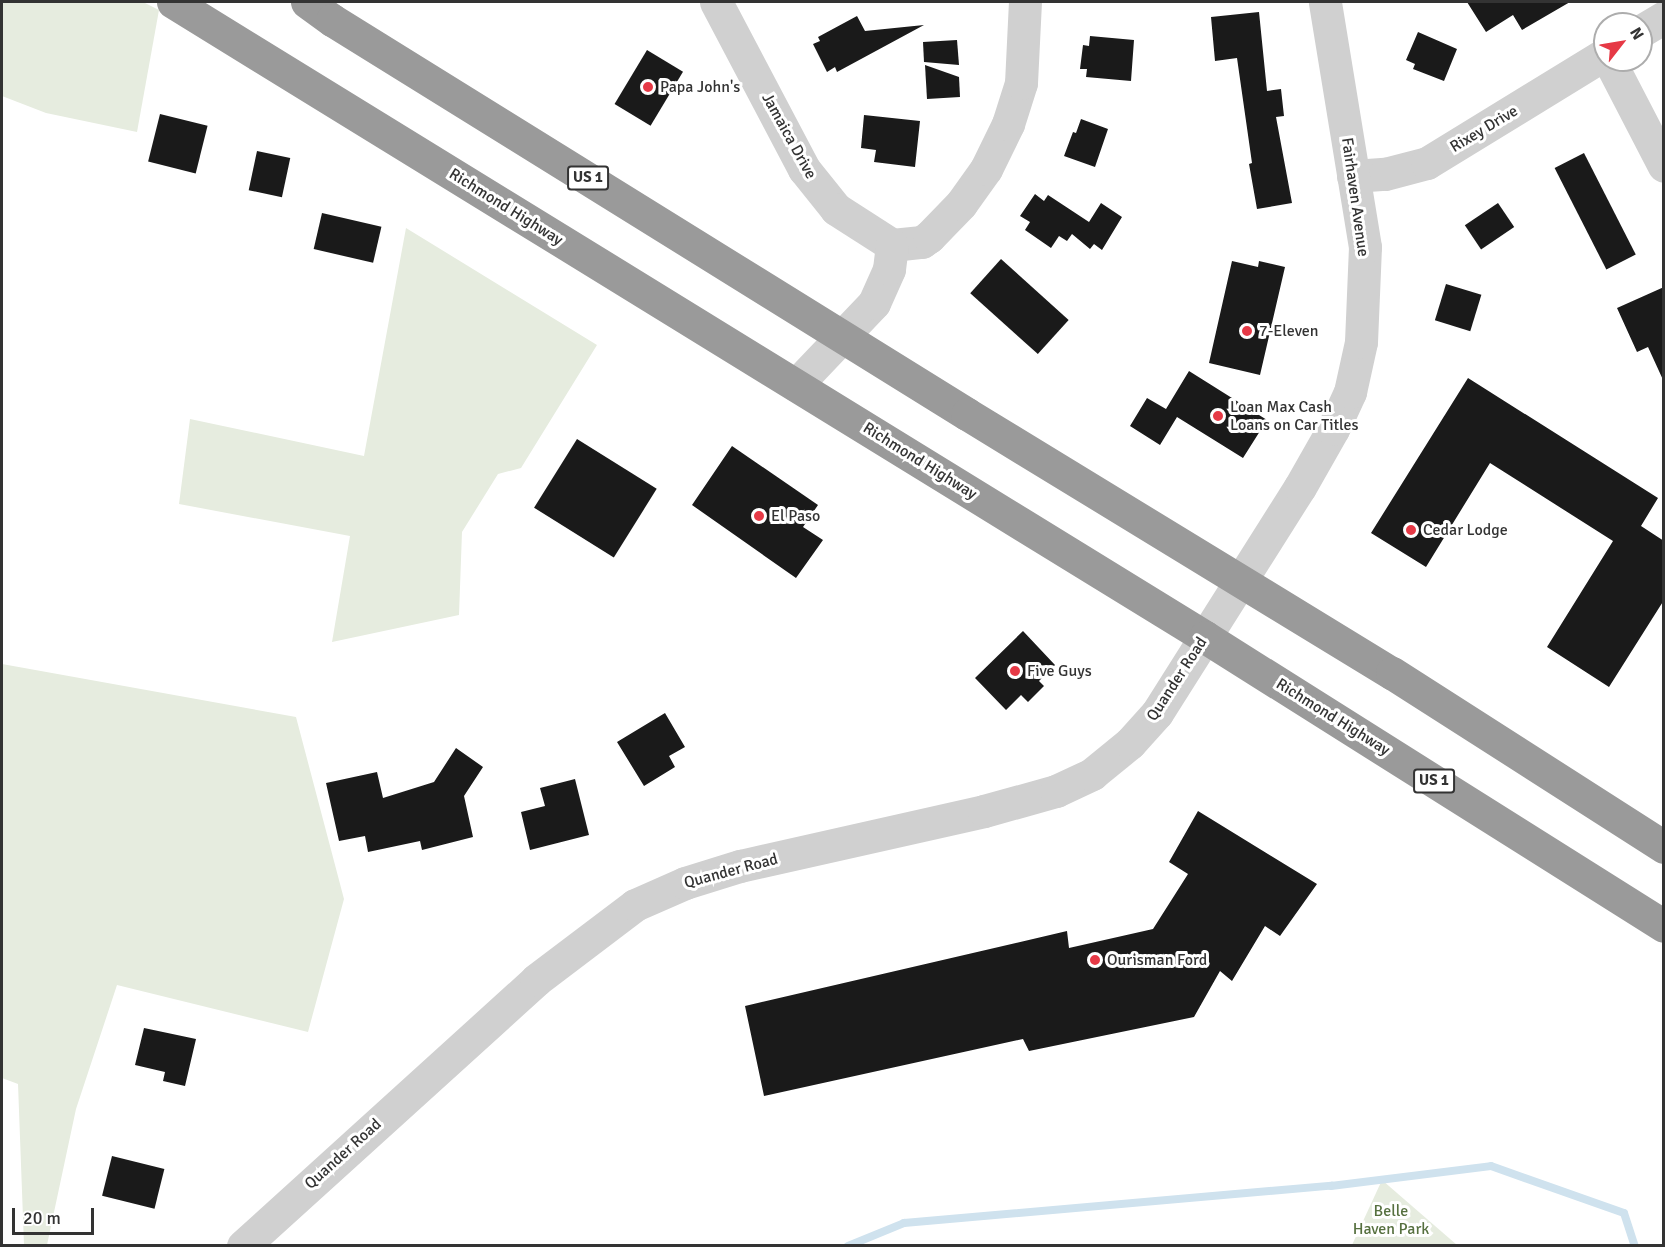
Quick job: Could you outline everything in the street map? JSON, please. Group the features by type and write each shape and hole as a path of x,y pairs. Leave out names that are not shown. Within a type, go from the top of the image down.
{"highway":[{"name":"Richmond Highway","path":"173,2 1205,637 1664,927"},
{"name":"US 1","path":"307,2 332,20 1240,580 1664,847"}],"street":[{"name":"Jamaica Drive","path":"717,2 804,169 836,209 892,245"},
{"path":"796,385 881,293 889,269 892,245 922,242 929,237 961,204 987,169 1008,124 1021,83 1026,33 1025,2"},
{"name":"Fairhaven Avenue","path":"1240,580 1333,429 1350,392 1361,342 1365,247 1325,2"},
{"name":"Rixey Drive","path":"1353,176 1385,174 1427,163 1593,61"},
{"path":"1615,72 1664,166"},
{"name":"Quander Road","path":"243,1245 536,980 635,906 685,883 740,866 984,811 1056,791 1077,782 1130,743 1150,721 1240,580"}],"green space":[{"path":"2,2 143,2 159,10 137,132 46,113 2,96"},
{"path":"406,228 597,345 521,468 498,474 462,532 459,615 332,642 350,536 179,504 190,419 364,456"},
{"path":"2,664 296,717 344,899 308,1032 117,985 76,1109 47,1245 24,1245 18,1084 2,1078"},
{"name":"Belle Haven Park","path":"1382,1180 1457,1245 1352,1245"}],"building":[{"path":"1467,2 1570,2 1522,30 1513,15 1486,32"},
{"path":"1259,12 1267,91 1281,89 1284,116 1276,117 1292,203 1257,209 1249,164 1252,163 1237,58 1215,61 1211,17"},
{"path":"857,16 865,31 924,25 837,72 835,67 827,72 813,44 820,41 818,37"},
{"path":"1418,32 1457,49 1444,81 1413,69 1415,64 1406,60"},
{"path":"1090,36 1134,40 1131,81 1086,77 1087,69 1080,69 1083,45 1089,46"},
{"path":"957,40 959,65 924,62 923,42"},
{"path":"647,50 683,72 651,126 615,104"},
{"path":"925,65 959,77 960,97 927,99"},
{"path":"160,114 208,126 196,173 148,162"},
{"path":"864,115 920,121 915,167 874,162 876,150 861,148"},
{"path":"1081,119 1108,129 1095,167 1064,156 1073,132 1076,133"},
{"path":"257,151 290,158 282,197 249,190"},
{"path":"1584,153 1636,255 1606,270 1555,168"},
{"path":"1035,194 1044,201 1048,195 1089,222 1101,203 1122,217 1102,250 1094,244 1090,249 1072,234 1067,241 1059,236 1051,248 1025,230 1030,222 1020,216"},
{"path":"1498,203 1514,227 1481,249 1465,225"},
{"path":"322,213 381,227 373,263 314,249"},
{"path":"1001,259 1069,320 1038,354 970,293"},
{"path":"1232,261 1258,267 1259,261 1285,267 1260,375 1209,363"},
{"path":"1446,284 1481,295 1470,331 1435,320"},
{"path":"1664,287 1664,382 1648,347 1637,352 1617,308"},
{"name":"Loan Max Cash Loans on Car Titles","path":"1189,371 1267,420 1243,458 1177,417 1160,445 1130,426 1147,398 1166,409"},
{"name":"Cedar Lodge","path":"1468,378 1658,498 1641,526 1664,541 1664,600 1609,687 1547,647 1613,541 1490,463 1426,567 1371,533"},
{"path":"577,439 657,489 614,558 534,508"},
{"name":"El Paso","path":"732,446 818,505 803,527 823,540 796,578 692,505"},
{"name":"Five Guys","path":"1023,631 1055,665 1039,681 1044,686 1028,702 1021,695 1006,710 975,678"},
{"path":"665,713 685,747 669,756 675,767 644,786 617,742"},
{"path":"456,748 483,767 464,796 473,837 422,850 420,841 368,852 365,836 339,841 326,783 377,772 383,798 434,782"},
{"path":"575,779 589,835 530,850 521,812 545,806 540,788"},
{"name":"Ourisman Ford","path":"1198,811 1317,884 1280,936 1265,926 1232,981 1220,971 1194,1017 1029,1051 1023,1039 764,1096 745,1006 1067,931 1069,948 1153,929 1188,874 1169,862"},
{"path":"144,1028 196,1039 185,1086 163,1081 165,1072 135,1065"},
{"path":"112,1156 164,1169 154,1209 102,1196"}],"waterway":[{"path":"848,1246 904,1223 1331,1186 1491,1166 1624,1213 1635,1246"}],"place":[{"name":"Papa John's","path":"648,87"},
{"name":"7-Eleven","path":"1247,331"},
{"name":"Loan Max Cash Loans on Car Titles","path":"1218,416"},
{"name":"El Paso","path":"759,516"},
{"name":"Cedar Lodge","path":"1411,530"},
{"name":"Five Guys","path":"1015,671"},
{"name":"Ourisman Ford","path":"1095,960"}]}
